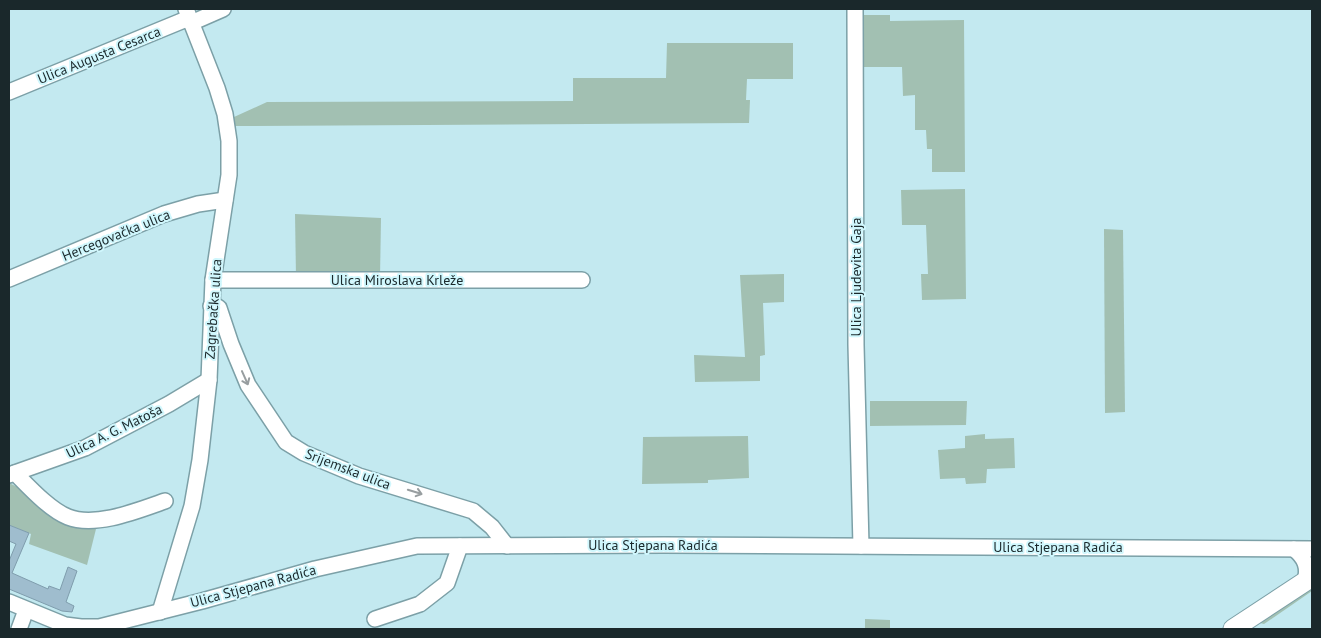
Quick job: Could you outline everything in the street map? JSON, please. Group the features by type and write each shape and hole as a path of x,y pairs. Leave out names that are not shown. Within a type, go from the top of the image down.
{"main road":[{"path":"1233,629 1309,579"}],"street":[{"name":"Ulica Augusta Cesarca","path":"9,92 189,17 224,9"},
{"name":"Ulica Ljudevita Gaja","path":"855,9 856,345 861,546"},
{"name":"Zagrebačka ulica","path":"160,612 192,506 200,460 209,380 211,345 210,306 229,174 228,126 217,88 189,17"},
{"name":"Hercegovačka ulica","path":"9,279 164,214 198,204 225,200"},
{"name":"Ulica Miroslava Krleže","path":"213,280 582,280"},
{"name":"Srijemska ulica","path":"210,306 219,308 230,344 248,385 280,435 291,446 359,476 473,511 492,527 507,546"},
{"path":"211,345 230,344"},
{"name":"Ulica A. G. Matoša","path":"12,474 86,448 169,404 209,380"},
{"name":"Ulica A. G. Matoša","path":"12,474 58,512 80,520 93,520 121,515 165,501"},
{"name":"Ulica Stjepana Radića","path":"9,602 51,621 65,625 81,627 110,624 315,569 416,546 664,544 1312,549"},
{"path":"375,618 420,604 447,583 460,546"},
{"path":"1294,549 1301,555 1306,564 1309,579"},
{"path":"18,629 26,610"}],"green space":[{"path":"859,15 890,15 890,21 964,20 965,172 932,172 932,149 927,149 926,130 915,130 915,95 903,96 902,67 861,67"},
{"path":"667,43 793,43 793,79 747,79 746,100 750,100 749,123 235,126 234,117 267,102 573,101 573,78 666,78"},
{"path":"965,189 966,299 922,300 921,274 928,274 926,225 902,225 901,190"},
{"path":"295,214 381,218 380,278 296,278"},
{"path":"1104,229 1123,230 1125,412 1105,413"},
{"path":"784,274 784,302 763,303 765,355 760,356 760,381 695,382 694,355 745,357 740,275"},
{"path":"870,401 967,401 966,425 870,426"},
{"path":"985,434 985,439 1014,438 1015,468 987,469 986,483 966,484 965,478 940,479 938,450 965,448 965,436"},
{"path":"748,436 749,478 708,480 708,483 642,484 643,437"},
{"path":"9,483 97,525 87,565 29,544 31,534 9,525"},
{"path":"1312,583 1312,591 1264,624 1258,622"},
{"path":"865,619 890,620 890,629 865,629"}],"building":[{"path":"9,525 29,533 12,573 48,589 49,586 60,590 68,567 77,571 66,602 74,606 72,612 62,611 9,589 9,561 16,544 9,541"}]}
